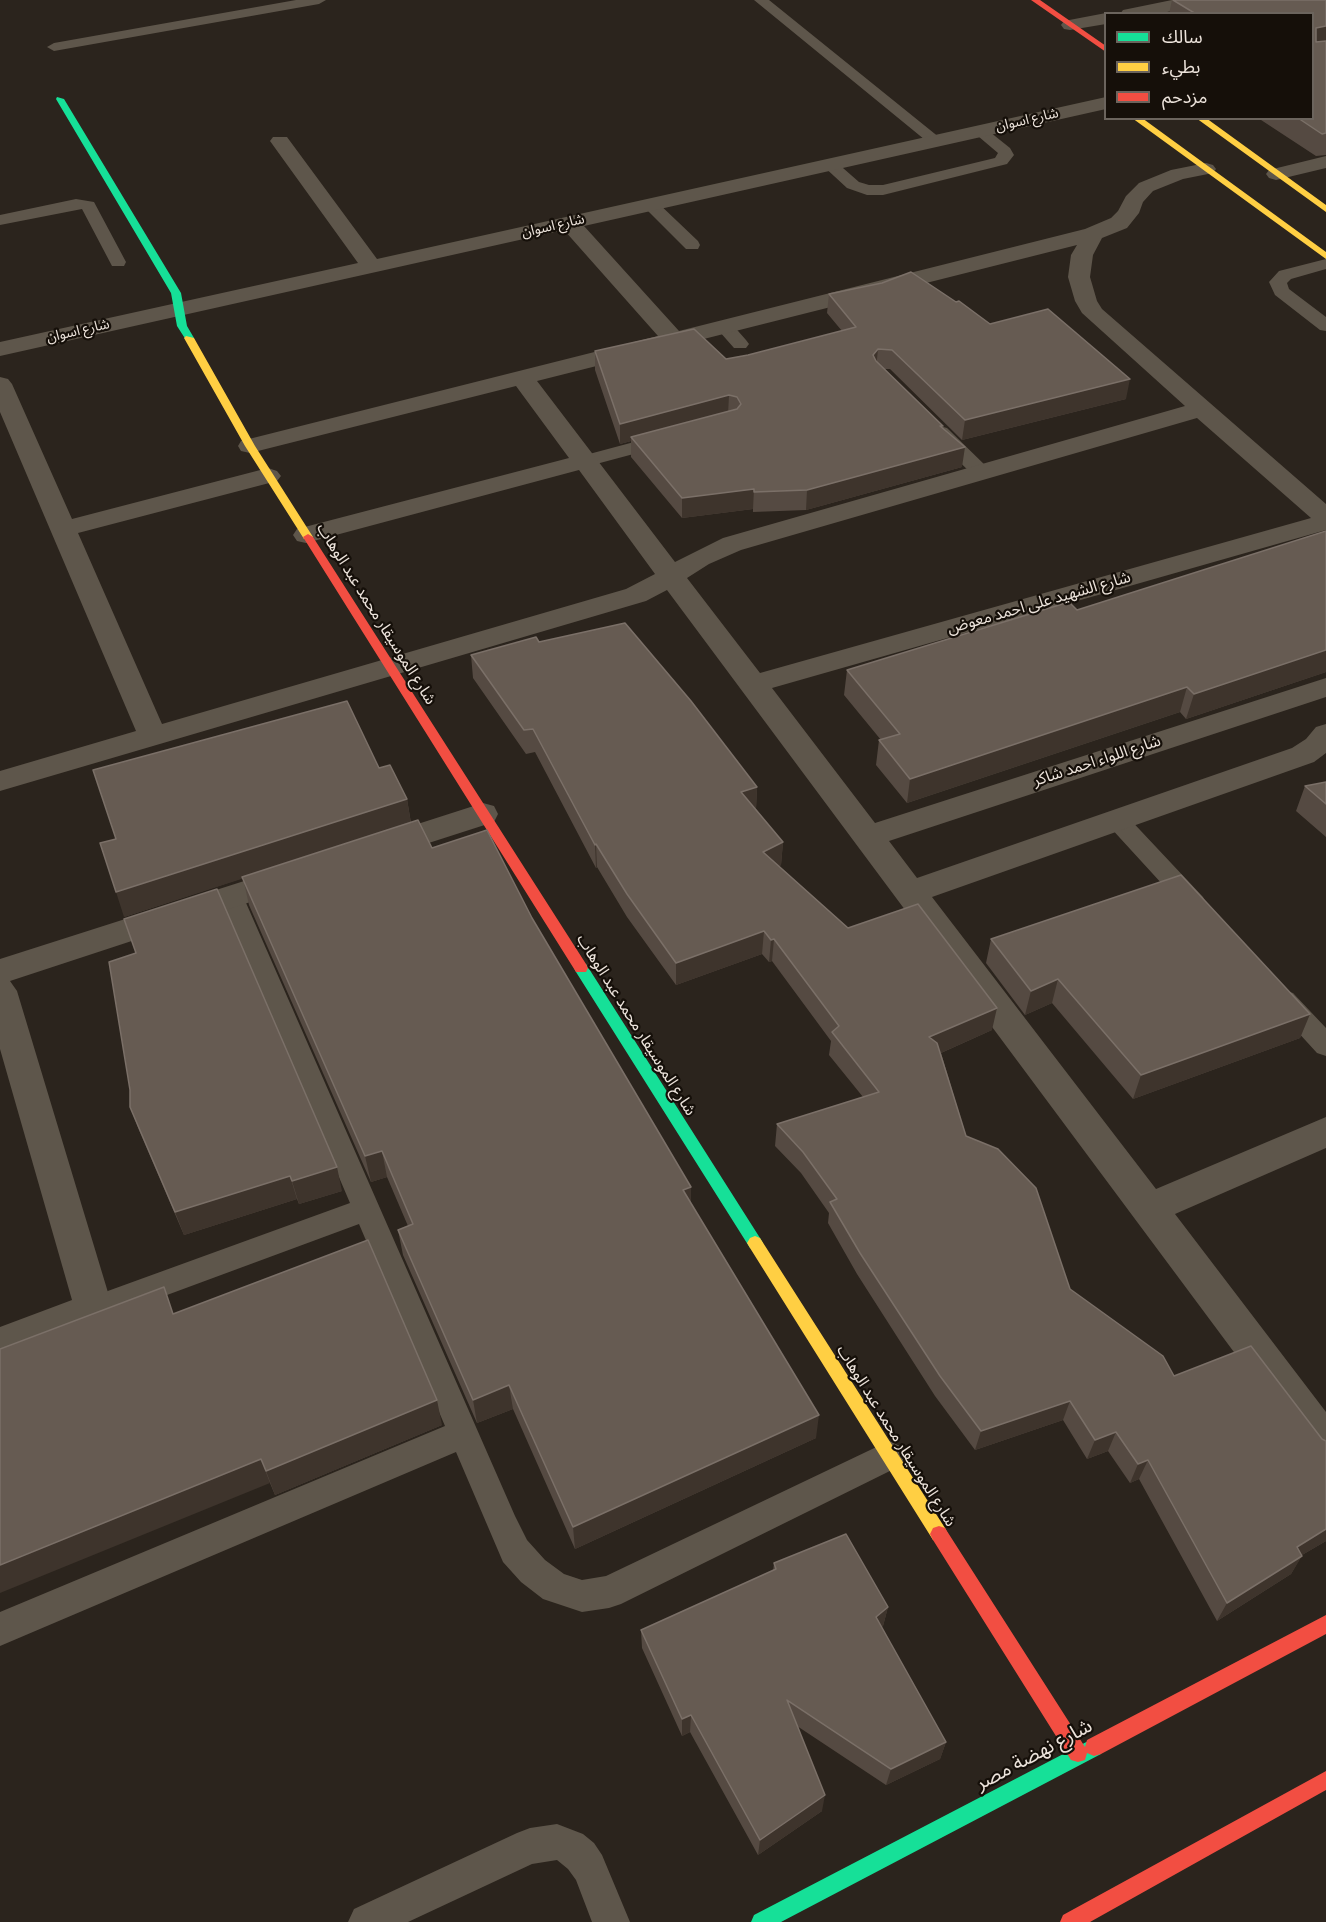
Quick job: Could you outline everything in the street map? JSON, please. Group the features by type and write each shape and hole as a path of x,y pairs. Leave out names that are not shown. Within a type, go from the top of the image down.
{"street":[{"path":"1035,0 1104,50"},
{"path":"1139,12 1198,0"},
{"path":"1070,25 1104,18"},
{"name":"شارع الموسيقار محمد عبد الوهاب","path":"60,99 176,293 182,326 268,476 1078,1753"},
{"name":"شارع اسوان","path":"0,349 1104,103"},
{"path":"1139,120 1326,256"},
{"path":"1152,120 1157,134"},
{"path":"1203,120 1326,209"},
{"path":"280,141 371,266"},
{"path":"1276,174 1326,162"},
{"path":"250,446 1093,234 1119,223 1128,213 1133,200 1146,187 1172,176 1206,170"},
{"path":"568,222 674,340"},
{"path":"1093,234 1082,255 1079,277 1086,301 1094,313 1326,520"},
{"path":"522,378 1326,1444"},
{"path":"0,384 153,736"},
{"path":"0,781 636,595 700,558 732,544 1201,409"},
{"path":"306,534 585,461"},
{"path":"64,528 268,476"},
{"name":"شارع الشهيد على احمد معوض","path":"753,684 1326,520"},
{"name":"شارع اللواء احمد شاكر","path":"868,836 1326,687"},
{"path":"910,893 1303,755 1316,746 1326,734"},
{"path":"352,857 483,814"},
{"path":"0,972 319,867"},
{"path":"0,991 6,1035 94,1309 0,1344"},
{"path":"1149,1209 1326,1132"},
{"name":"شارع نهضة مصر","path":"761,1922 1326,1624"},
{"path":"1070,1922 1326,1780"}],"lane":[{"path":"54,47 320,0"},
{"path":"761,0 935,141"},
{"path":"829,164 853,185 875,190 1001,161 1006,155 1005,151 980,131"},
{"path":"0,220 85,204 90,206 118,261"},
{"path":"650,204 692,245"},
{"path":"108,242 141,234"},
{"path":"1326,264 1285,275 1278,282 1281,291 1326,326"},
{"path":"725,327 741,344"},
{"path":"924,416 982,472"},
{"path":"585,461 684,435"},
{"path":"1117,820 1213,923"},
{"path":"231,896 515,1551 533,1571 555,1587 582,1596 609,1592 889,1456"},
{"path":"1269,985 1326,1046"},
{"path":"94,1309 367,1209"},
{"path":"0,1629 464,1433"},
{"path":"366,1922 530,1846 557,1842 570,1847 585,1862 611,1922"}],"building":[{"path":"1173,0 1326,0 1326,26 1316,28 1316,42 1326,41 1326,133 1322,134 1301,120 1314,120 1314,12 1193,12"},
{"path":"911,272 956,302 959,301 990,324 1048,309 1130,379 965,420 892,350 878,349 873,355 876,361 943,426 940,426 965,447 807,490 754,492 754,489 682,498 631,437 737,409 741,404 737,397 729,395 620,424 595,351 694,329 726,359 748,355 856,327 829,294 882,283"},
{"path":"1326,531 1326,650 1194,694 1187,687 910,779 879,740 900,734 847,670 1069,602 1077,610"},
{"path":"625,623 691,701 757,787 741,792 783,842 763,852 848,928 918,904 997,1008 929,1037 937,1043 966,1136 998,1149 1036,1188 1070,1289 1163,1356 1174,1376 1251,1346 1322,1439 1326,1441 1326,1529 1297,1547 1302,1556 1227,1603 1148,1460 1138,1464 1116,1432 1095,1440 1070,1401 981,1431 940,1376 860,1253 830,1202 837,1199 803,1152 777,1124 879,1092 832,1032 839,1026 774,939 771,940 764,931 676,963 595,845 533,729 524,730 471,655 536,637 539,642"},
{"path":"347,701 379,768 390,765 407,799 116,892 100,843 116,839 93,770"},
{"path":"1326,782 1326,804 1305,786"},
{"path":"418,820 432,848 487,830 532,918 691,1187 683,1190 819,1415 573,1527 509,1385 473,1400 398,1230 413,1224 382,1151 365,1156 242,877"},
{"path":"1181,875 1310,1014 1141,1075 1058,979 1031,991 991,939"},
{"path":"217,889 337,1167 292,1181 290,1176 175,1212 130,1107 130,1090 109,962 136,953 124,919"},
{"path":"368,1240 437,1400 266,1471 261,1459 0,1565 0,1349 164,1287 173,1314"},
{"path":"846,1534 888,1607 876,1617 946,1742 891,1769 787,1700 825,1795 760,1840 691,1715 682,1719 641,1630 776,1569 774,1563"}],"traffic: fast":[{"path":"60,99 176,293 182,326 189,338"},
{"path":"581,968 755,1243"},
{"path":"761,1922 1094,1747"}],"traffic: slow":[{"path":"1139,120 1326,256"},
{"path":"1203,120 1326,209"},
{"path":"189,338 250,446 308,537"},
{"path":"755,1243 939,1534"}],"traffic: jam":[{"path":"1035,0 1104,49"},
{"path":"308,537 581,968"},
{"path":"939,1534 1078,1753"},
{"path":"1094,1747 1326,1624"},
{"path":"1070,1922 1326,1780"}]}
